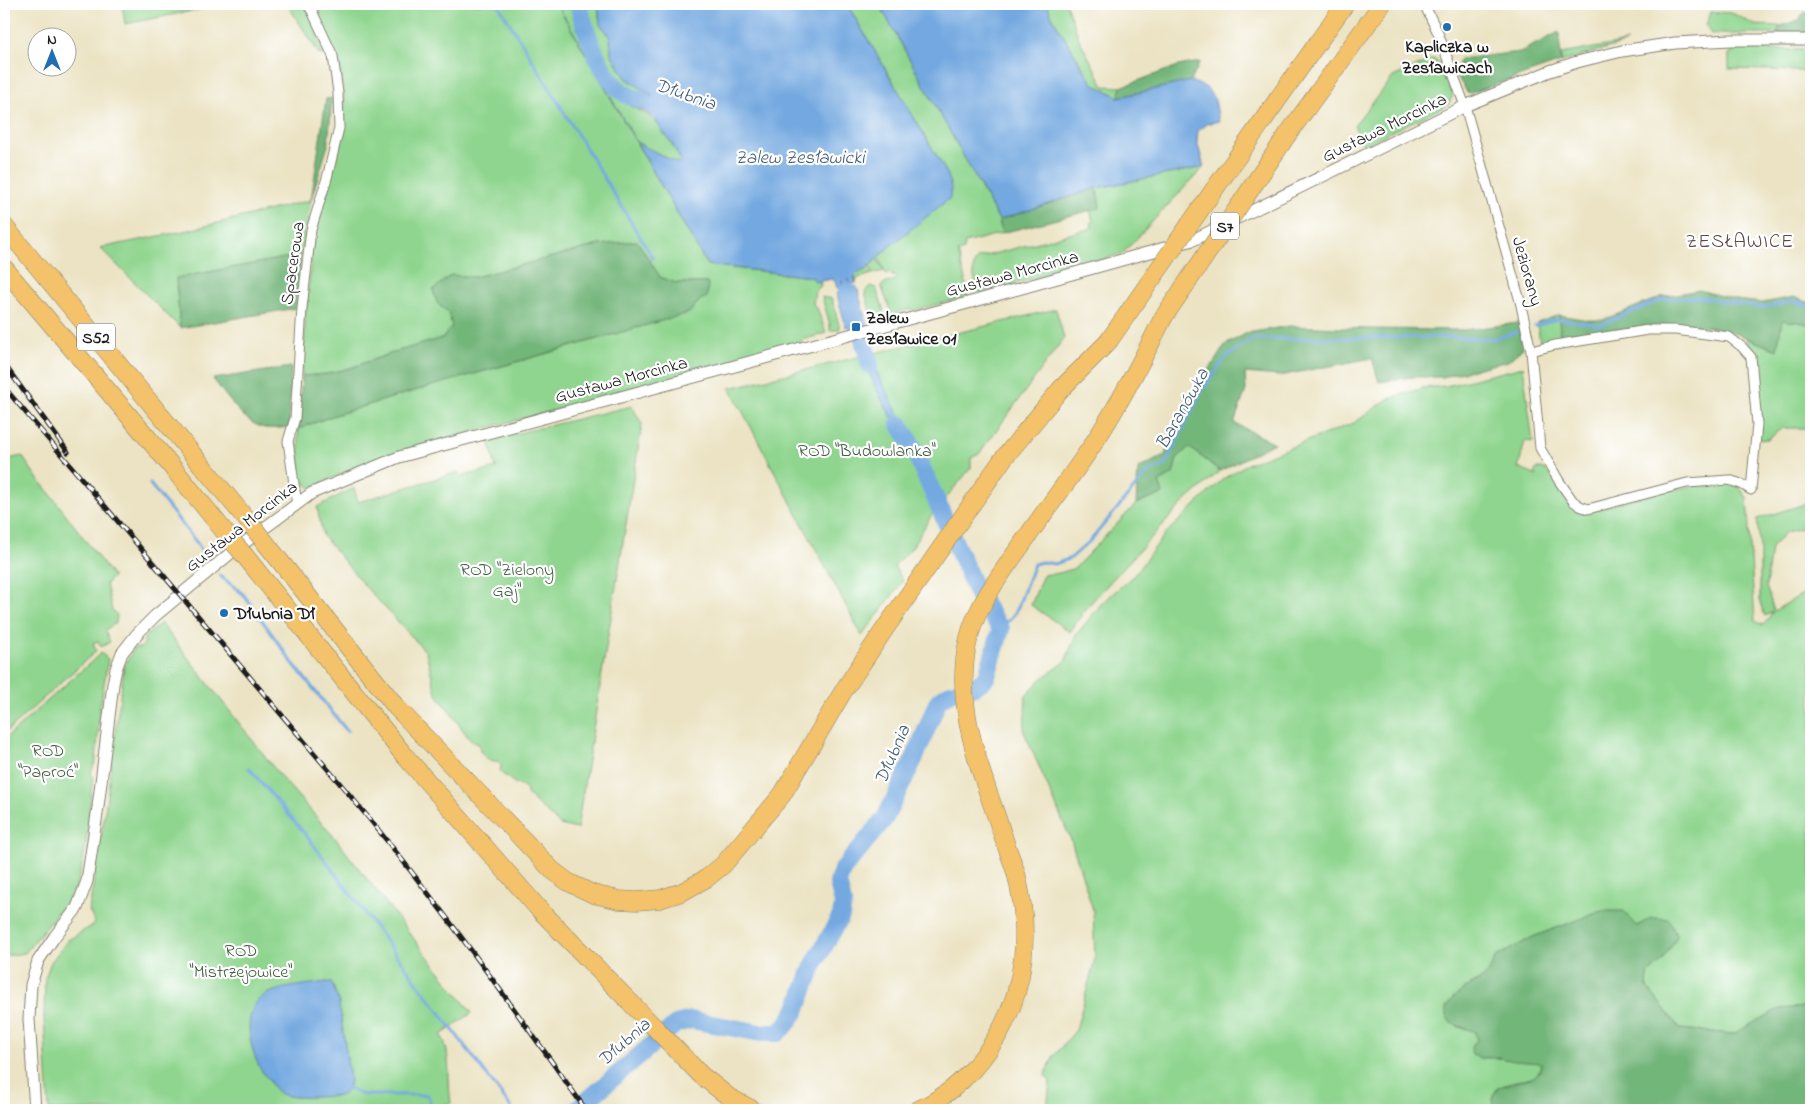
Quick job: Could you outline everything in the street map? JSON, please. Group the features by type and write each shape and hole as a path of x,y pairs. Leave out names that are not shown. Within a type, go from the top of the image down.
{"highway":[{"name":"S7","path":"398,708 530,848 552,870 568,882 594,894 619,900 644,901 667,897 688,889 713,873 728,859 782,795 854,675 1003,459 1060,390 1108,342 1345,4"},
{"name":"S7","path":"918,1110 956,1086 971,1071 992,1044 1010,1010 1018,985 1024,948 1022,914 1016,876 972,741 966,714 963,685 964,659 970,635 988,593 1084,458 1126,391 1163,318 1288,134 1382,4"},
{"name":"S52","path":"4,226 252,526 398,708"},
{"name":"S52","path":"4,268 245,556 404,755 538,908 701,1075 730,1098 747,1107"}],"street":[{"name":"Spacerowa","path":"297,505 288,440 294,418 306,269 311,230 328,178 339,128 338,93 333,56 307,4"},
{"name":"Jeziorany","path":"1424,4 1438,33 1465,106 1520,301 1531,351 1540,448 1558,481 1573,501 1588,509 1688,483 1729,480 1751,490 1757,424 1751,357 1729,337 1675,330 1648,330 1555,345 1531,351"},
{"name":"Gustawa Morcinka","path":"35,1110 29,1018 32,977 42,954 77,908 86,887 116,669 125,648 155,616 232,552 312,494 399,457 878,328 1193,240 1465,106 1550,71 1622,52 1675,43 1811,40"}],"green space":[{"path":"122,4 228,4 125,24"},
{"path":"287,4 302,4 309,12 325,54 320,55"},
{"path":"312,4 598,4 600,24 610,36 611,54 626,78 653,96 648,98 625,90 630,106 648,115 655,121 667,136 681,161 677,163 637,144 707,265 812,277 816,282 820,281 821,286 815,291 813,304 817,308 826,333 802,340 799,344 629,391 413,447 359,466 310,488 306,483 299,484 296,471 300,470 298,429 335,415 414,391 689,313 700,300 708,283 676,283 660,277 637,241 599,245 475,277 451,275 433,290 437,303 449,313 452,326 443,338 350,368 327,374 302,376 313,243 341,141 344,119 344,89 337,56"},
{"path":"847,4 879,4 999,220 1002,233 965,243 964,250 958,252 968,292 967,297 892,314 881,286 896,280 895,276 892,276 891,273 886,274 878,257 889,247 948,175"},
{"path":"1047,4 1066,4 1079,39 1104,86 1121,87 1119,97 1093,84 1052,17"},
{"path":"1711,12 1732,13 1755,25 1780,26 1777,34 1711,34 1706,26"},
{"path":"1805,12 1811,15 1811,35 1777,34 1780,26 1799,20"},
{"path":"1559,32 1561,62 1468,94 1456,74 1460,59 1520,52"},
{"path":"1628,42 1561,62 1561,54"},
{"path":"1738,49 1811,50 1811,70 1729,69 1729,54"},
{"path":"1433,59 1441,65 1453,95 1448,105 1363,145 1354,125 1393,77"},
{"path":"1200,62 1191,81 1119,97 1121,87 1178,66"},
{"path":"332,98 328,145 311,200 326,99"},
{"path":"1204,167 1122,254 979,292 973,270 978,258 1092,228 1091,222 1093,221 1090,210 1100,207 1097,188"},
{"path":"1097,188 1100,208 1002,233 999,220"},
{"path":"311,200 301,255 176,278 180,328 100,248 189,230"},
{"path":"637,241 660,277 676,283 708,283 707,297 700,300 689,313 414,391 335,415 298,429 302,376 327,374 350,368 443,338 452,326 449,313 437,303 433,290 451,275 475,277 599,245"},
{"path":"301,255 296,308 180,328 176,278"},
{"path":"877,259 884,271 858,278 856,283 855,275 867,269 871,273 872,269 869,266"},
{"path":"870,286 876,288 884,317 872,319 865,292"},
{"path":"1699,290 1737,300 1762,303 1794,297 1811,304 1811,324 1782,320 1777,350 1731,332 1689,325 1624,329 1560,340 1559,315 1588,320 1603,320 1661,297"},
{"path":"822,297 832,299 840,329 830,331"},
{"name":"ROD \"Budowlanka\"","path":"1056,309 1064,338 979,454 971,458 971,468 933,513 911,549 894,566 903,581 862,636 730,388"},
{"path":"1559,315 1560,340 1546,344 1540,343 1537,323"},
{"path":"1782,319 1811,324 1811,428 1782,428 1768,439 1760,440 1758,380 1754,356 1746,338 1777,350"},
{"path":"1518,323 1523,348 1508,361 1443,377 1411,377 1379,382 1372,358 1279,376 1245,373 1246,390 1234,423 1274,443 1220,471 1189,447 1177,458 1173,474 1159,482 1163,494 1136,504 1138,469 1165,455 1178,419 1225,345 1247,333 1289,326 1464,330"},
{"path":"291,367 289,427 265,428 250,421 236,408 213,379"},
{"path":"1523,367 1533,442 1525,441 1518,468 1537,476 1535,473 1536,469 1545,469 1577,509 1586,512 1643,496 1700,485 1738,485 1747,498 1755,621 1763,625 1773,612 1765,616 1760,603 1760,548 1757,519 1811,502 1811,526 1786,532 1771,548 1766,586 1774,611 1811,589 1811,1005 1779,1009 1733,1034 1680,1029 1647,987 1648,974 1661,962 1669,919 1651,918 1637,926 1602,911 1535,936 1496,957 1488,973 1482,979 1473,983 1452,999 1458,1027 1475,1031 1477,1040 1471,1047 1480,1058 1541,1062 1537,1074 1533,1077 1506,1084 1493,1095 1494,1110 1047,1110 1050,1081 1045,1076 1053,1057 1076,1030 1095,959 1093,910 1071,840 1024,732 1026,696 1040,680 1065,662 1076,635 1102,603 1134,575 1166,533 1223,479 1247,464 1354,423 1388,399 1423,388 1446,386"},
{"name":"ROD \"Zielony Gaj\"","path":"632,406 642,424 577,829 560,825 527,794 526,788 516,784 500,772 501,764 496,761 489,761 480,751 479,744 471,741 436,693 426,652 364,585 323,536 317,507 354,488 358,502 458,472 460,477 496,468 489,440"},
{"path":"1189,447 1220,471 1182,504 1088,606 1070,632 1031,605 1043,575 1075,568 1136,504 1163,494 1159,482 1173,474 1177,458"},
{"path":"22,456 113,577 106,584 112,610 117,615 116,623 105,630 110,642 101,647 98,641 93,643 96,651 4,734 4,460"},
{"name":"ROD \"Mistrzejowice\"","path":"161,623 281,777 335,838 472,1013 441,1035 447,1050 451,1103 435,1107 435,1110 49,1110 44,1017 45,978 51,962 68,940 95,924 89,910 105,812 124,667 134,648 140,648 144,644 144,638"},
{"name":"ROD \"Paproć\"","path":"101,653 108,659 100,709 96,760 91,773 93,777 87,835 79,879 74,892 25,953 4,956 4,743 6,738"},
{"path":"1602,911 1624,911 1637,926 1652,918 1669,919 1677,937 1661,962 1648,974 1647,987 1680,1029 1733,1034 1779,1009 1811,1005 1811,1110 1494,1110 1493,1095 1498,1087 1534,1077 1540,1071 1541,1063 1514,1061 1497,1057 1480,1058 1472,1055 1471,1047 1477,1040 1475,1032 1451,1023 1446,1016 1446,1007 1452,999 1488,973 1496,957 1535,936"}],"water":[{"name":"Zalew Zesławicki","path":"598,4 847,4 948,175 951,188 950,198 889,247 869,268 859,272 854,277 856,283 850,285 848,279 849,287 844,289 842,281 842,287 837,288 835,281 832,279 816,282 812,277 707,265 636,142 677,163 681,161 655,119 644,111 630,106 616,93 625,90 647,98 652,96 626,78 611,54 610,36 600,24"},
{"path":"879,4 1047,4 1052,17 1093,84 1119,97 1191,81 1207,88 1215,100 1219,121 1206,124 1198,131 1197,141 1204,167 1097,188 999,220"},
{"path":"856,286 866,322 846,327 837,295 838,291 843,289 844,293 850,292 859,322 851,287"},
{"path":"868,342 869,352 878,375 906,429 911,443 887,409 856,345"},
{"path":"326,982 332,983 339,1003 350,1079 348,1088 346,1092 339,1096 302,1097 281,1094 275,1090 261,1070 255,1056 249,1028 252,1010 256,1002 270,993 285,988"}],"waterway":[{"path":"498,4 653,258"},
{"name":"Dłubnia","path":"578,4 585,28 602,67 618,88 627,95 642,100"},
{"name":"Dłubnia","path":"847,291 856,323 859,324 870,365"},
{"name":"Baranówka","path":"1535,326 1557,319 1600,325 1663,299 1701,297 1761,308 1795,301 1811,307"},
{"name":"Baranówka","path":"1001,629 1016,612 1034,564 1042,562 1055,564 1071,558 1090,541 1147,473 1165,465 1200,394 1226,357 1252,339 1446,337 1493,339 1517,332"},
{"name":"Dłubnia","path":"576,1110 676,1024 691,1020 761,1033 778,1033 787,1024 796,1011 813,966 841,916 843,903 838,883 842,870 885,818 916,755 938,701 950,693 976,685 987,676 1001,629 978,595 911,443 899,424"},
{"path":"150,484 197,543 208,563"},
{"path":"219,575 243,594 292,662 347,731"},
{"path":"249,768 310,840 513,1110"},
{"path":"349,1088 365,1095 428,1095 432,1110"}],"railway":[{"path":"4,364 68,452"},
{"path":"4,387 384,837 473,952 586,1110"}],"place":[{"name":"Kapliczka w Zesławicach","path":"1447,27"},
{"name":"Zalew Zesławice 01","path":"856,327"},
{"name":"Dłubnia Dł","path":"224,613"}],"district":[{"name":"ZESŁAWICE","path":"1740,240"}]}
